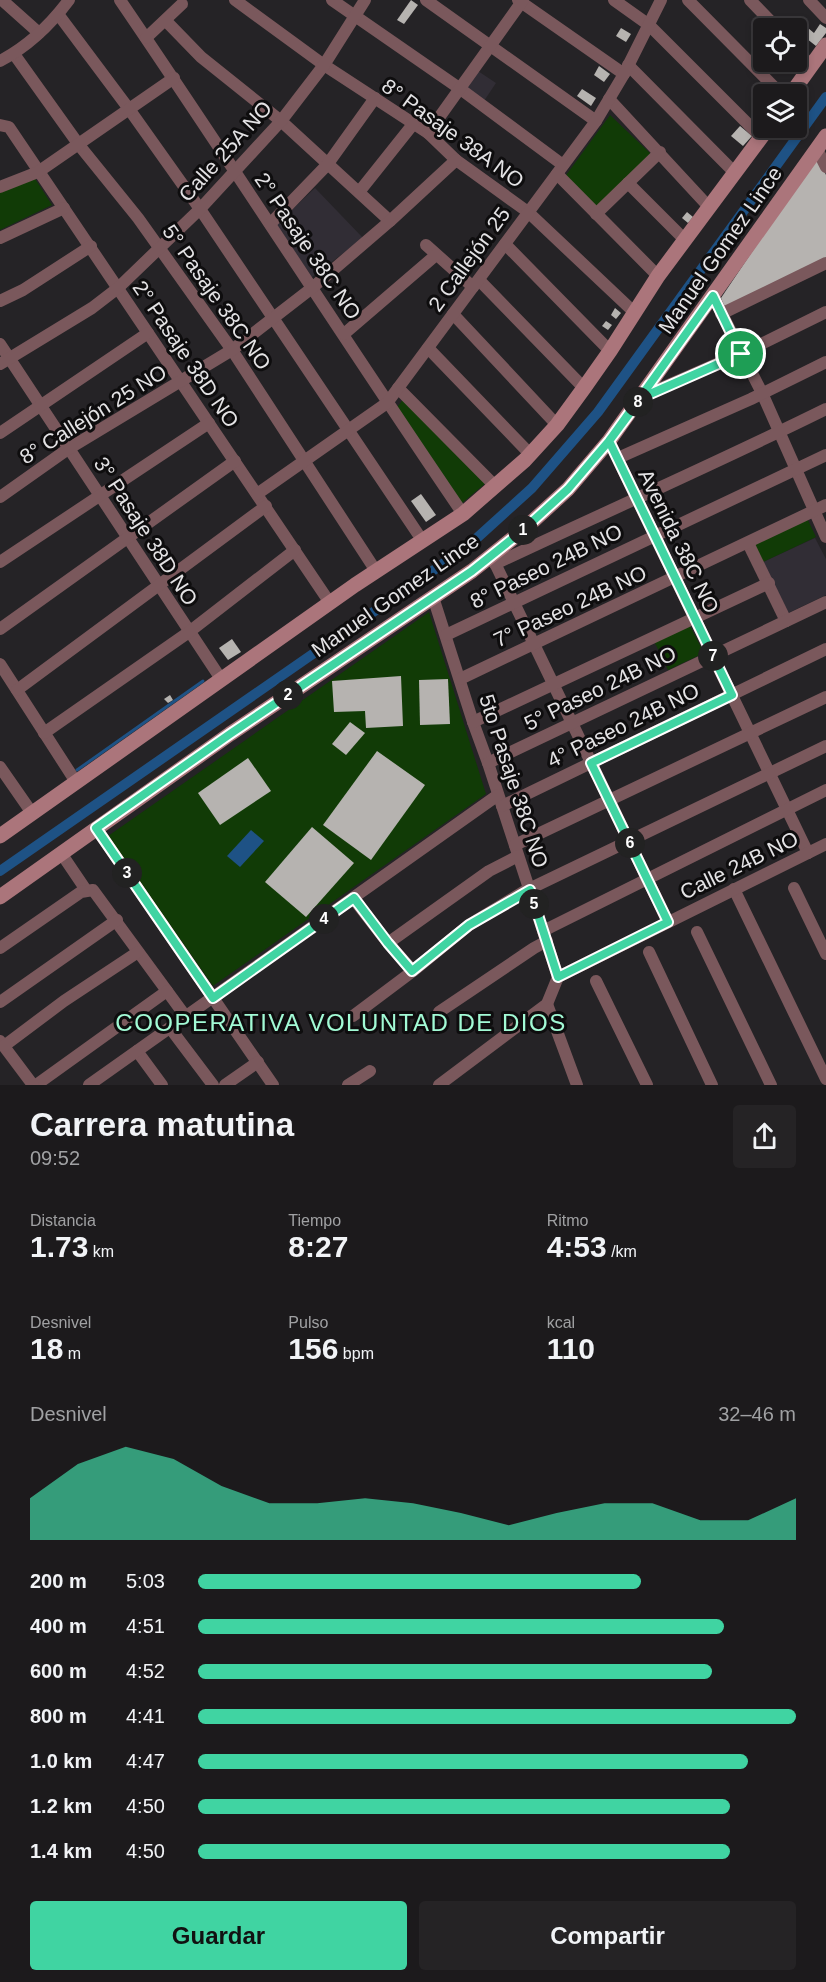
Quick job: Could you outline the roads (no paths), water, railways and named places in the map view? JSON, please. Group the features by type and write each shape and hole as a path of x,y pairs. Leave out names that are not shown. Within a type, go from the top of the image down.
{"main road":[{"path":"798,84 826,45"},
{"name":"Manuel Gomez Lince","path":"0,836 376,571 463,514 531,454 584,388 658,276 760,138"},
{"name":"Manuel Gomez Lince","path":"0,897 230,734 433,597 493,560 568,489 609,441 822,142"}],"street":[{"path":"2,0 39,33"},
{"path":"0,61 14,54 39,33 69,0"},
{"name":"2° Pasaje 38C NO","path":"120,0 463,514"},
{"name":"8° Pasaje 38A NO","path":"235,0 324,65 428,133 456,160 528,212 635,313"},
{"path":"332,0 459,88 560,170 596,214 658,276"},
{"name":"Calle 25A NO","path":"4,362 93,308 118,288 200,209 281,121 324,65 365,0"},
{"path":"426,0 596,121"},
{"path":"614,0 649,25 753,122"},
{"name":"2 Callejón 25","path":"257,494 387,403 596,121 626,70 661,0"},
{"path":"688,0 771,84"},
{"path":"750,0 767,18"},
{"path":"809,0 826,18"},
{"path":"428,133 521,1 626,70 735,173"},
{"path":"146,38 182,4"},
{"path":"58,14 200,209 418,534"},
{"path":"166,21 201,57 281,121 390,221"},
{"name":"5° Pasaje 38C NO","path":"14,54 232,350 376,571"},
{"path":"807,61 812,66"},
{"path":"0,187 38,172 174,78"},
{"path":"270,224 327,165 375,98"},
{"path":"609,99 709,207"},
{"path":"359,192 414,123"},
{"name":"2° Pasaje 38D NO","path":"4,126 91,246 330,603"},
{"path":"822,142 826,167"},
{"path":"596,214 660,152"},
{"name":"8° Callejón 25 NO","path":"0,497 69,449 232,350 274,319 390,221 456,160"},
{"path":"628,183 685,240"},
{"path":"0,238 64,208"},
{"path":"505,244 610,351"},
{"path":"426,245 436,255 476,283 584,388"},
{"path":"0,301 23,290 91,246"},
{"path":"344,334 436,255"},
{"path":"722,314 826,263"},
{"path":"713,296 762,393 826,537"},
{"path":"641,398 741,354 826,312"},
{"path":"453,314 556,425"},
{"path":"0,433 148,333"},
{"name":"3° Pasaje 38D NO","path":"0,344 4,362 40,406 221,679"},
{"path":"428,348 531,454"},
{"path":"618,458 826,362"},
{"path":"398,388 495,486"},
{"path":"668,922 493,560 770,437 826,409"},
{"path":"0,562 209,423"},
{"name":"Avenida 38C NO","path":"609,441 808,853"},
{"name":"8° Paseo 24B NO","path":"446,635 826,455"},
{"path":"0,629 235,461"},
{"name":"7° Paseo 24B NO","path":"460,679 826,505"},
{"path":"17,690 266,507"},
{"path":"748,543 786,621"},
{"path":"44,733 189,632 295,550"},
{"path":"473,722 769,583"},
{"name":"5to Pasaje 38C NO","path":"433,597 558,977"},
{"name":"5° Paseo 24B NO","path":"488,763 826,602"},
{"name":"4° Paseo 24B NO","path":"89,1085 354,898 500,801 591,763 826,649"},
{"path":"0,664 76,782"},
{"path":"388,943 517,850 609,800 826,697"},
{"path":"353,1016 469,925 530,890 826,747"},
{"path":"0,767 32,813"},
{"path":"439,1012 534,948 545,936 647,879 826,790"},
{"path":"96,828 273,1085"},
{"name":"Calle 24B NO","path":"558,977 826,844"},
{"path":"61,853 86,890"},
{"path":"794,888 826,954"},
{"path":"734,889 826,1079"},
{"path":"0,948 86,890 93,890 186,1017"},
{"path":"354,898 412,971"},
{"path":"0,1002 117,920"},
{"path":"697,932 771,1085"},
{"path":"138,952 2,1043 34,1085 167,991"},
{"path":"649,952 712,1085"},
{"path":"439,1085 547,1005 558,977"},
{"path":"596,981 647,1085"},
{"path":"547,1005 577,1085"},
{"path":"170,1028 213,1085"},
{"path":"137,1051 162,1085"},
{"path":"225,1085 258,1062"},
{"path":"348,1085 370,1071"},
{"path":"106,1073 114,1085"}],"water":[{"path":"251,830 264,841 240,867 227,856"}],"waterway":[{"path":"0,871 467,547 532,488 598,412 826,97"},
{"path":"77,770 203,681"}],"district":[{"name":"COOPERATIVA VOLUNTAD DE DIOS","path":"341,1022"}]}
